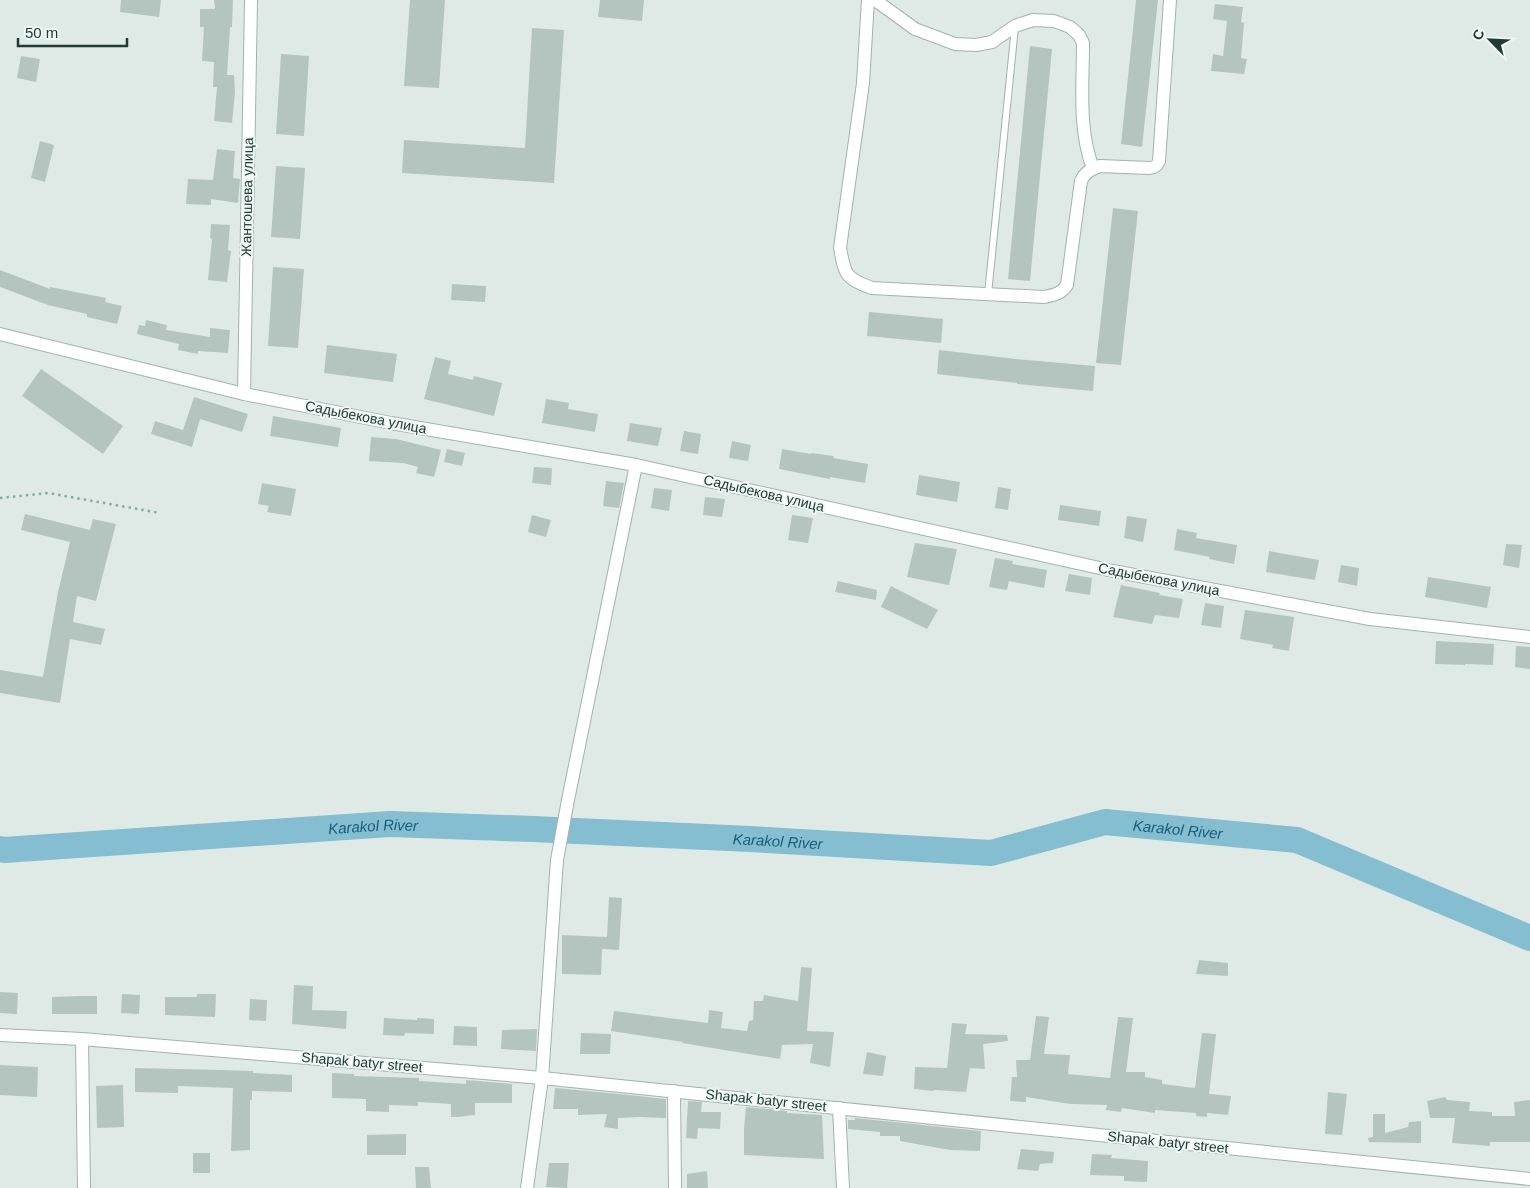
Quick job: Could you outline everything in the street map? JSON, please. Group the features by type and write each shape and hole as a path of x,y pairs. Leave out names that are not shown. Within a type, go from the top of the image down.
{"street":[{"name":"Жантошева улица","path":"244,394 251,0"},
{"path":"868,0 863,83 840,248 844,270 856,282 872,288 1044,297 1063,291 1067,285 1081,181 1084,175 1093,168 1100,166 1154,168 1159,160 1170,0"},
{"path":"875,0 915,29 955,44 976,45 992,42 1015,26 1033,20 1054,21 1070,27 1079,35 1083,43 1083,110 1088,154 1093,168"},
{"name":"Садыбекова улица","path":"0,334 244,394 391,423 636,465 1113,571 1370,618 1530,637"},
{"path":"527,1188 542,1078 558,860 568,800 636,465"},
{"name":"Shapak batyr street","path":"0,1036 82,1039 542,1078 1530,1179"},
{"path":"82,1039 84,1188"},
{"path":"674,1091 674,1188"},
{"path":"839,1108 843,1188"}],"lane":[{"path":"988,294 1015,26"}],"path":[{"path":"0,498 48,494 160,512"}],"building":[{"path":"121,0 161,0 159,17 120,12"},
{"path":"214,0 233,0 227,75 234,75 235,92 232,123 214,121 217,87 213,87 214,62 202,61 204,27 200,27 200,9 215,9"},
{"path":"410,0 445,0 439,88 404,86"},
{"path":"600,0 644,0 642,21 598,17"},
{"path":"1136,0 1158,0 1142,147 1121,144"},
{"path":"1215,4 1243,7 1241,22 1244,23 1241,58 1247,59 1244,74 1211,71 1213,54 1223,56 1227,21 1213,19"},
{"path":"532,28 564,30 554,183 402,173 404,140 525,148"},
{"path":"1030,46 1052,49 1030,281 1008,279"},
{"path":"281,54 309,56 304,136 276,134"},
{"path":"21,56 40,59 36,82 17,78"},
{"path":"40,141 54,145 45,182 31,178"},
{"path":"217,149 235,151 233,178 240,179 238,203 211,199 211,205 186,204 188,179 213,180"},
{"path":"276,166 305,168 300,239 271,237"},
{"path":"1113,208 1138,211 1121,365 1096,363"},
{"path":"211,224 230,225 228,250 231,251 227,282 208,280 212,239 210,238"},
{"path":"273,267 304,269 298,348 268,346"},
{"path":"0,270 50,289 50,287 106,298 105,302 122,306 117,324 87,317 87,314 48,305 0,287"},
{"path":"452,284 486,286 485,302 451,300"},
{"path":"869,312 943,319 941,343 867,336"},
{"path":"146,320 167,325 166,330 210,337 210,328 230,330 228,353 198,351 198,354 178,350 179,344 137,334 139,325 145,326"},
{"path":"327,345 397,354 393,382 324,373"},
{"path":"939,350 1095,366 1093,391 937,374"},
{"path":"435,357 451,361 448,374 473,380 474,376 502,383 494,416 424,399"},
{"path":"41,369 123,426 103,454 22,396"},
{"path":"194,397 248,414 242,432 200,419 192,447 151,434 155,421 183,430"},
{"path":"546,399 569,403 568,409 598,414 595,432 542,423"},
{"path":"273,416 341,428 338,447 270,436"},
{"path":"630,423 662,428 658,446 627,441"},
{"path":"684,431 701,434 698,454 680,451"},
{"path":"371,437 396,439 441,450 434,477 416,473 418,467 403,463 369,461"},
{"path":"732,441 751,445 748,461 729,458"},
{"path":"447,449 465,453 462,466 444,462"},
{"path":"782,449 834,456 833,458 868,464 865,483 830,477 830,479 779,469"},
{"path":"534,467 552,468 551,485 532,483"},
{"path":"919,475 960,482 957,502 916,495"},
{"path":"606,481 624,483 619,508 603,506"},
{"path":"262,483 296,489 291,516 267,512 269,506 258,504"},
{"path":"998,487 1011,489 1008,510 995,508"},
{"path":"654,488 672,490 669,511 651,508"},
{"path":"705,497 725,499 722,517 703,515"},
{"path":"1060,505 1101,511 1099,526 1058,520"},
{"path":"25,514 90,530 93,519 116,524 96,601 77,596 73,622 105,629 101,645 70,639 60,703 0,693 0,670 43,677 58,592 70,542 21,530"},
{"path":"532,515 551,520 546,537 528,532"},
{"path":"792,515 813,518 808,543 788,540"},
{"path":"1127,516 1147,519 1143,542 1124,538"},
{"path":"1177,529 1197,533 1196,538 1237,545 1234,564 1174,550"},
{"path":"915,543 957,549 949,585 907,577"},
{"path":"1506,544 1522,545 1519,568 1503,565"},
{"path":"1269,551 1319,560 1315,580 1266,572"},
{"path":"995,558 1013,561 1012,564 1047,570 1044,588 1009,581 1007,590 989,587"},
{"path":"1341,565 1359,568 1357,586 1338,582"},
{"path":"1069,574 1092,578 1090,595 1065,591"},
{"path":"1428,577 1491,587 1487,608 1425,597"},
{"path":"838,581 877,590 876,600 835,592"},
{"path":"1121,585 1183,599 1179,618 1155,615 1152,624 1113,617"},
{"path":"891,586 938,610 927,629 881,607"},
{"path":"1205,603 1224,606 1221,628 1201,625"},
{"path":"1245,610 1294,617 1289,651 1272,648 1273,645 1240,639"},
{"path":"1436,641 1494,644 1493,665 1435,664"},
{"path":"1516,646 1530,647 1530,669 1515,667"},
{"path":"609,897 622,898 619,950 602,949 601,975 562,974 562,935 607,937"},
{"path":"1199,960 1228,963 1228,976 1196,974"},
{"path":"801,967 812,968 807,1031 834,1032 830,1067 810,1063 813,1044 782,1045 780,1059 611,1031 614,1011 708,1023 709,1010 723,1012 721,1028 747,1031 749,1021 753,1020 754,1001 763,1001 764,995 798,1001"},
{"path":"294,985 313,986 312,1010 347,1011 346,1029 292,1024"},
{"path":"0,992 18,993 17,1014 0,1013"},
{"path":"122,994 140,995 139,1014 121,1013"},
{"path":"197,994 216,994 215,1017 165,1015 165,997 197,997"},
{"path":"97,996 97,1014 52,1014 52,997"},
{"path":"250,999 267,1000 266,1021 249,1020"},
{"path":"1036,1016 1049,1017 1044,1054 1070,1055 1068,1074 1110,1078 1118,1017 1133,1018 1126,1072 1145,1072 1145,1077 1162,1080 1162,1084 1195,1088 1202,1033 1216,1034 1209,1094 1231,1096 1228,1115 1207,1113 1207,1117 1196,1116 1196,1113 1155,1110 1155,1113 1122,1108 1121,1112 1106,1110 1107,1105 1070,1104 1026,1097 1026,1102 1010,1101 1012,1077 1017,1077 1016,1060 1030,1060"},
{"path":"384,1018 434,1019 434,1034 405,1033 404,1036 383,1035"},
{"path":"952,1023 967,1024 965,1034 1007,1035 1008,1041 983,1044 985,1069 970,1068 966,1092 914,1089 915,1067 947,1068"},
{"path":"454,1026 477,1027 477,1046 453,1045"},
{"path":"537,1029 536,1051 501,1049 502,1030"},
{"path":"581,1033 611,1034 610,1054 580,1054"},
{"path":"867,1052 886,1056 883,1076 863,1074"},
{"path":"0,1065 38,1067 37,1097 0,1095"},
{"path":"135,1068 253,1071 253,1073 292,1075 292,1092 252,1091 252,1100 250,1100 250,1150 231,1151 233,1088 178,1086 178,1093 135,1092"},
{"path":"332,1073 354,1074 354,1076 419,1078 419,1081 466,1084 466,1080 512,1084 512,1103 475,1103 475,1115 458,1117 451,1117 451,1104 418,1102 418,1106 389,1105 389,1112 366,1111 366,1099 332,1098"},
{"path":"123,1085 124,1127 97,1128 96,1086"},
{"path":"555,1088 666,1099 666,1118 618,1118 618,1129 604,1127 607,1114 578,1115 578,1109 553,1109"},
{"path":"1328,1092 1347,1094 1342,1135 1325,1134"},
{"path":"1445,1097 1447,1100 1470,1102 1469,1111 1492,1112 1492,1116 1515,1116 1514,1102 1530,1100 1530,1142 1490,1142 1490,1146 1452,1143 1455,1118 1430,1118 1427,1101"},
{"path":"688,1101 702,1102 701,1112 721,1112 720,1129 698,1128 697,1139 686,1138"},
{"path":"746,1107 787,1111 787,1113 822,1115 824,1159 744,1155"},
{"path":"1373,1114 1385,1114 1385,1133 1408,1127 1409,1122 1421,1121 1421,1143 1369,1142 1368,1138 1373,1137"},
{"path":"855,1118 981,1131 980,1151 950,1150 900,1141 900,1136 880,1136 880,1132 848,1129 848,1120 855,1120"},
{"path":"406,1134 406,1155 367,1155 367,1135"},
{"path":"1021,1149 1054,1152 1053,1163 1040,1164 1038,1171 1017,1169"},
{"path":"193,1153 210,1153 210,1173 193,1173"},
{"path":"1092,1154 1112,1155 1111,1158 1148,1161 1147,1182 1124,1181 1124,1176 1090,1175"},
{"path":"549,1163 569,1163 567,1188 546,1187"},
{"path":"415,1167 429,1167 431,1188 416,1188"},
{"path":"707,1171 708,1188 687,1188 687,1174"}],"waterway":[{"name":"Karakol River","path":"0,849 390,824 750,839 991,853 1105,822 1297,840 1530,938"}]}
